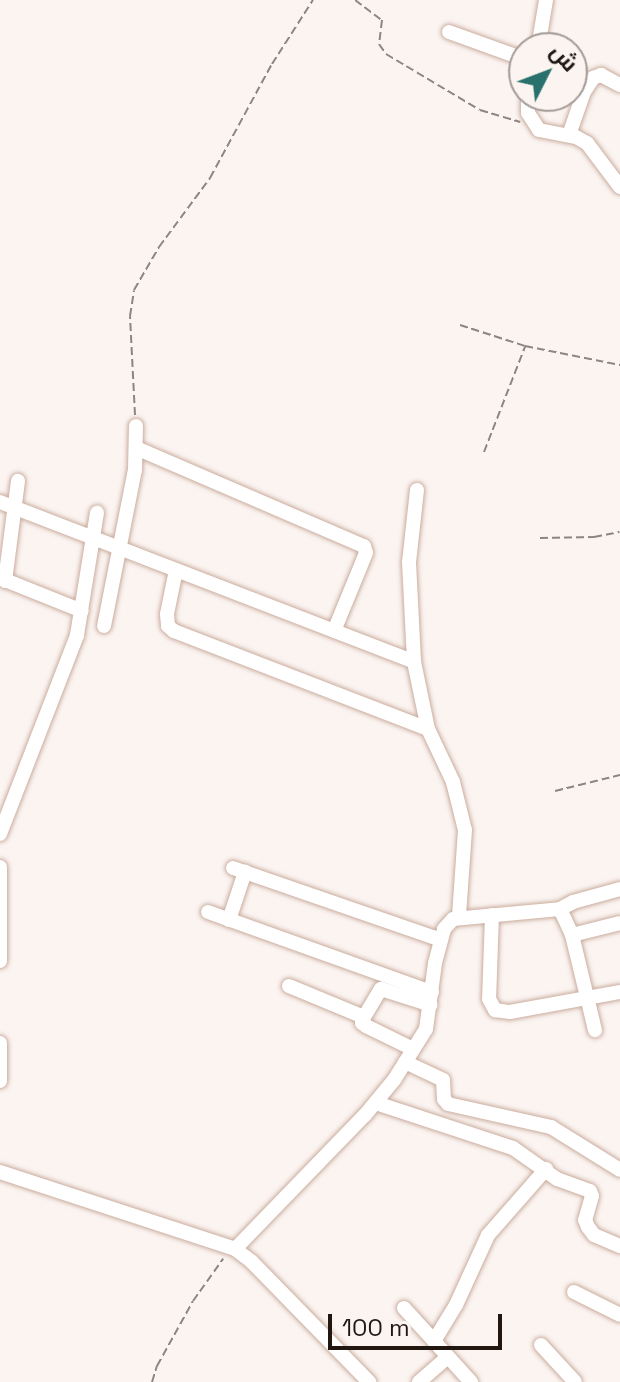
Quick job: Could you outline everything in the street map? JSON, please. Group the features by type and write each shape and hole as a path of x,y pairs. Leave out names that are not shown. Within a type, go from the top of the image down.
{"street":[{"path":"541,32 546,0"},
{"path":"449,32 508,53"},
{"path":"569,135 584,92 593,78 605,77 620,85"},
{"path":"530,112 532,123 544,133 569,135 591,146 620,187"},
{"path":"104,626 136,448 136,426"},
{"path":"136,448 364,546 366,553 334,631"},
{"path":"18,481 2,580 82,611"},
{"path":"417,490 409,562 414,662 428,729 456,789 465,830 459,916"},
{"path":"0,502 414,662"},
{"path":"0,834 77,635 97,513"},
{"path":"176,570 167,614 168,626 174,631 428,729"},
{"path":"0,867 0,961"},
{"path":"229,920 239,870 441,940"},
{"path":"235,1249 376,1103 405,1062 426,1029 441,940 448,923 459,916 560,909 573,902 620,889"},
{"path":"560,909 572,935 595,1030"},
{"path":"208,912 431,998"},
{"path":"492,915 489,999 492,1008 510,1012 620,992"},
{"path":"572,935 620,923"},
{"path":"289,986 364,1017"},
{"path":"413,1049 366,1026 362,1023 364,1017 381,989 431,998"},
{"path":"0,1043 0,1081"},
{"path":"405,1062 441,1079 448,1104 551,1127 620,1170"},
{"path":"376,1103 513,1148 562,1182 590,1191 592,1196 585,1220 588,1227 594,1235 620,1246"},
{"path":"434,1341 456,1305 488,1235 546,1169"},
{"path":"0,1172 235,1249 252,1262 369,1382"},
{"path":"574,1292 620,1315"},
{"path":"404,1308 471,1382"},
{"path":"541,1345 575,1382"},
{"path":"419,1382 448,1357"}],"path":[{"path":"136,426 131,389 130,316 134,290 159,247 201,192 272,64 313,0"},
{"path":"355,0 382,20 379,44 386,54 480,110 503,120 532,123"},
{"path":"460,325 525,346 620,365"},
{"path":"484,452 525,346"},
{"path":"540,538 594,537 620,532"},
{"path":"555,791 620,775"},
{"path":"152,1382 157,1366 193,1301 235,1249"}]}
